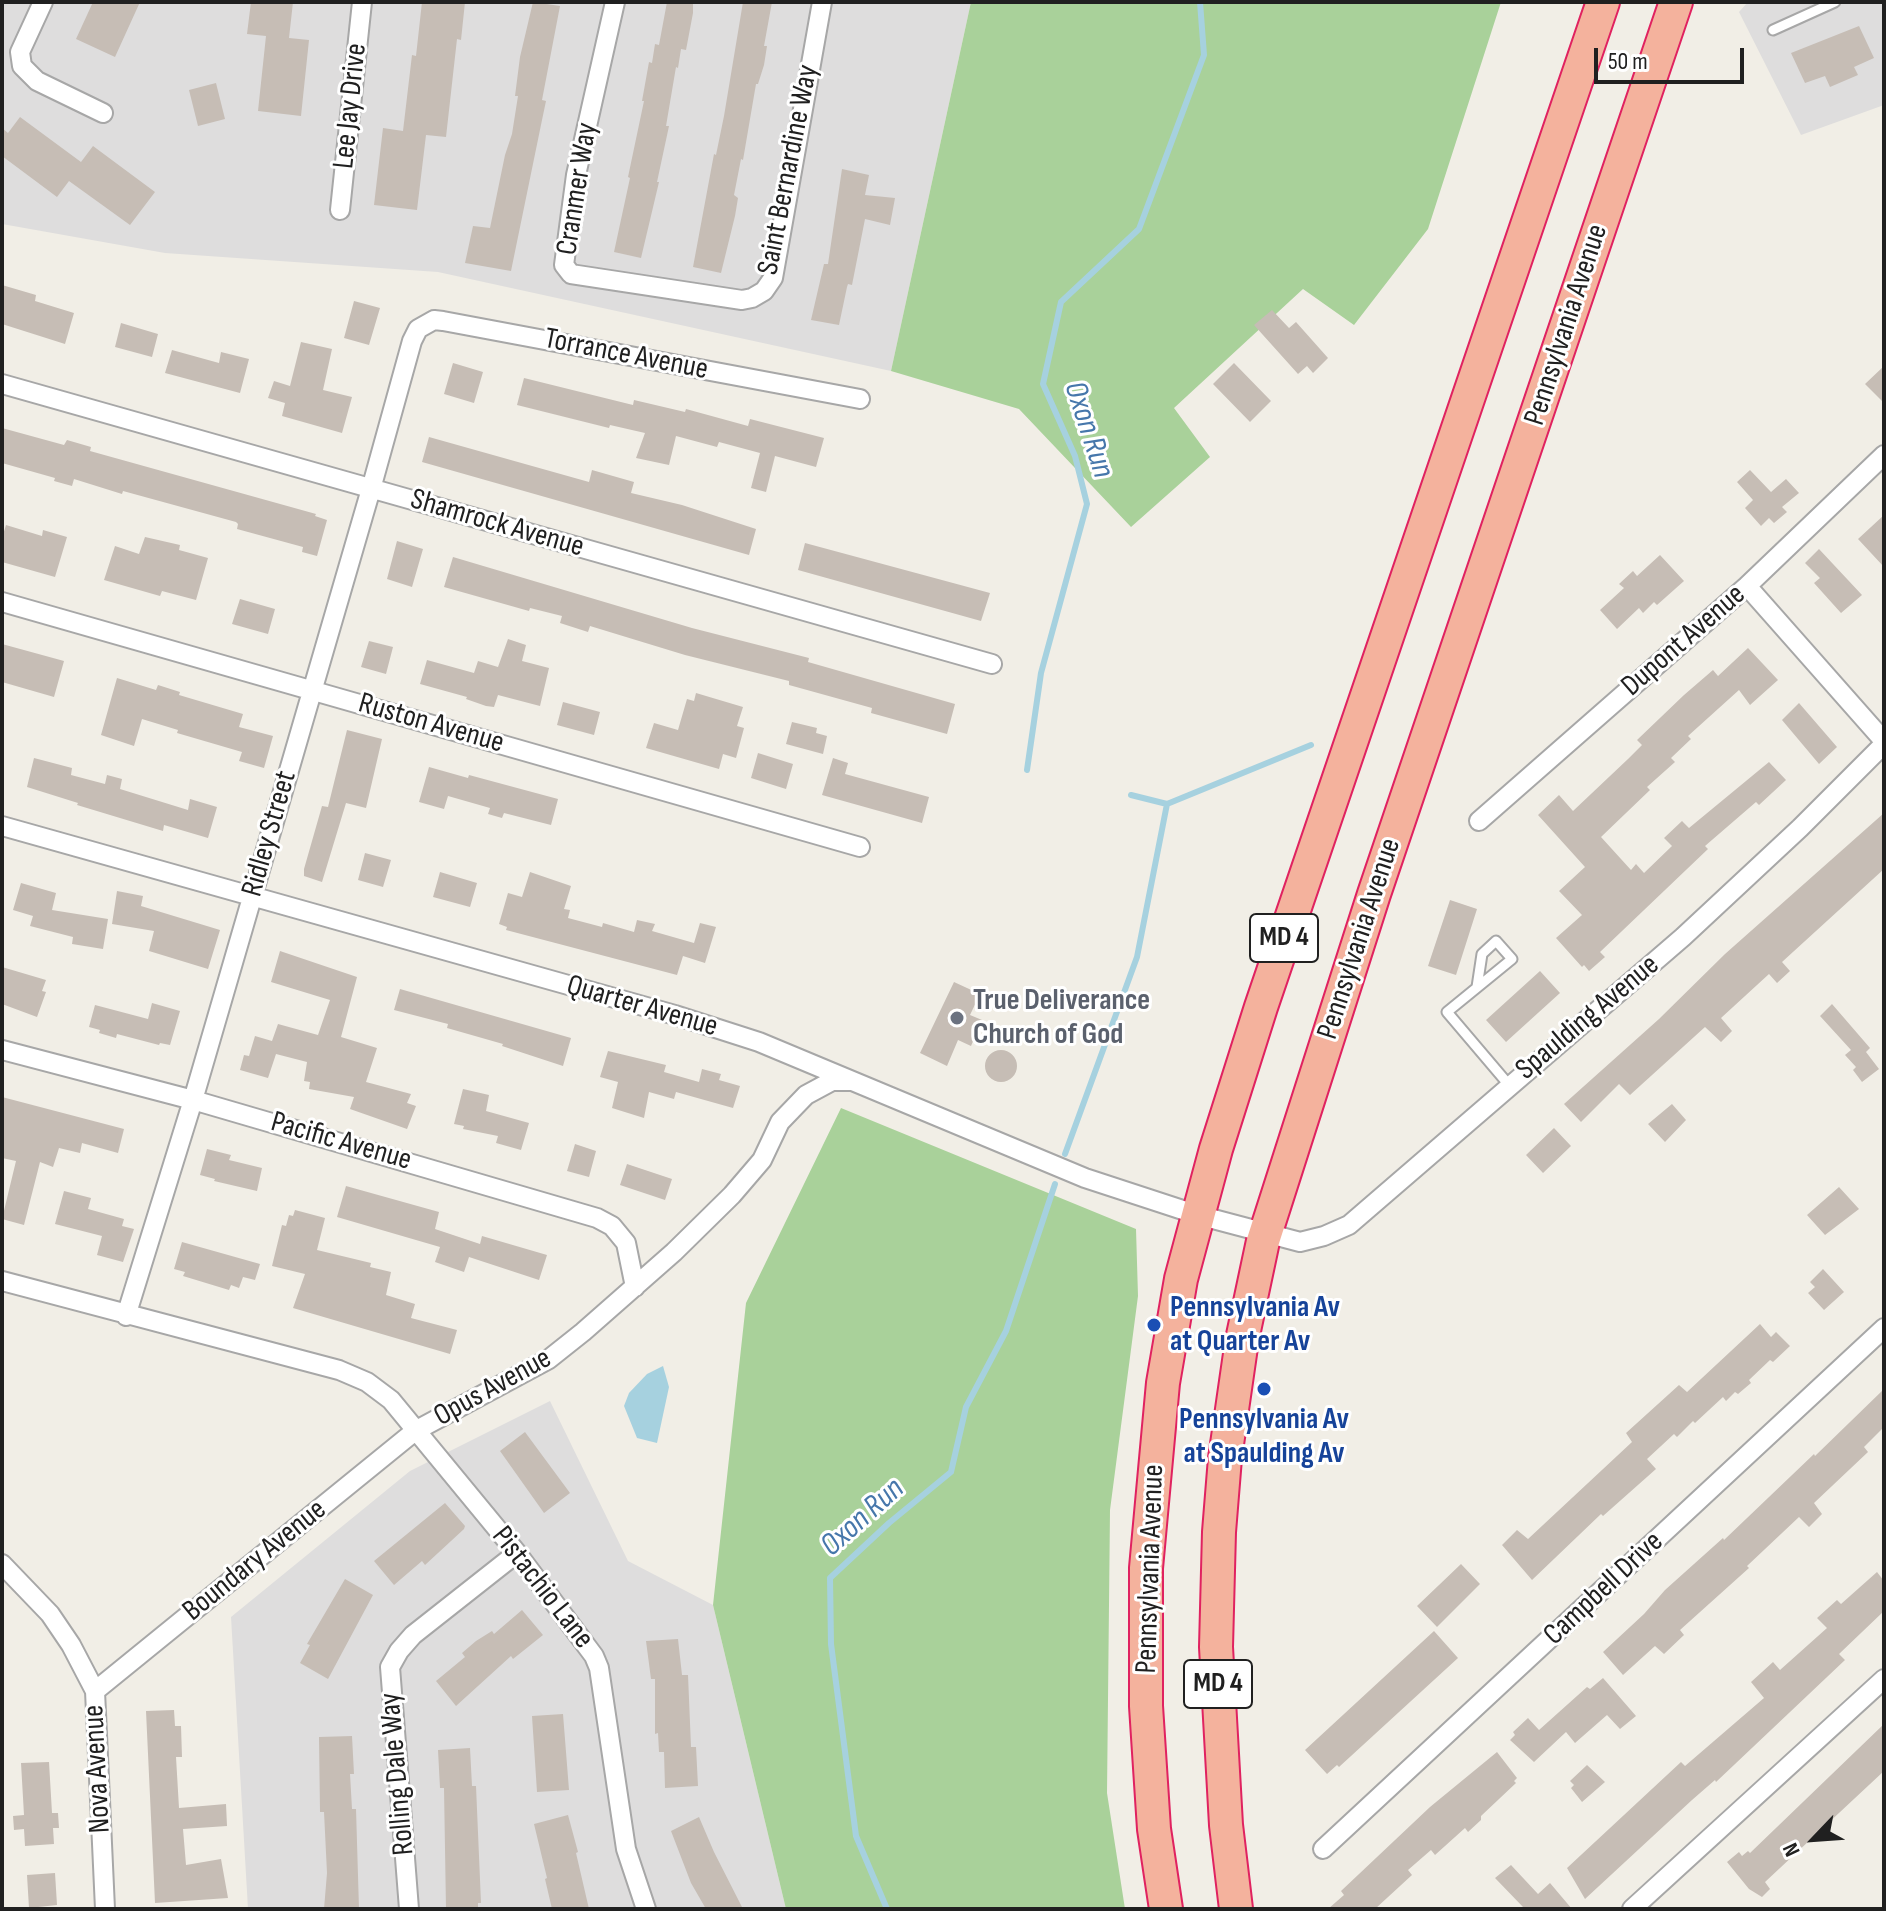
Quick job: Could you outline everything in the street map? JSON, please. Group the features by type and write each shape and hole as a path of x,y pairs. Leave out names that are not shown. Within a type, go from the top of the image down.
{"highway":[{"name":"Pennsylvania Avenue","path":"1166,1909 1154,1829 1146,1706 1146,1568 1163,1383 1181,1279 1216,1149 1275,963 1603,2"},
{"name":"Pennsylvania Avenue","path":"1236,1909 1226,1825 1216,1647 1219,1532 1225,1458 1242,1340 1266,1232 1374,894 1676,2"}],"street":[{"path":"43,2 20,52 22,66 37,81 103,113"},
{"name":"Lee Jay Drive","path":"340,210 362,2"},
{"name":"Cranmer Way","path":"615,2 576,175 564,265 571,274 673,289"},
{"name":"Saint Bernardine Way","path":"673,289 742,300 757,295 771,283 822,2"},
{"name":"Torrance Avenue","path":"409,351 415,332 434,320 860,399"},
{"name":"Ridley Street","path":"126,1316 193,1100 409,351"},
{"name":"Shamrock Avenue","path":"2,384 992,664"},
{"name":"Dupont Avenue","path":"1479,821 1747,586 1884,455"},
{"path":"1747,586 1884,742"},
{"name":"Ruston Avenue","path":"2,602 860,847"},
{"name":"Spaulding Avenue","path":"1266,1232 1300,1242 1349,1225 1683,937 1800,828 1884,742"},
{"name":"Quarter Avenue","path":"2,826 675,1015 759,1042 858,1081 1085,1178 1198,1215 1266,1232"},
{"name":"Pacific Avenue","path":"2,1050 193,1100 597,1218 612,1226 626,1243 635,1287"},
{"name":"Opus Avenue","path":"2,1281 355,1375 391,1400 415,1431 549,1359 635,1287 732,1195 762,1160 780,1122 806,1095 832,1081 858,1081"},
{"name":"Campbell Drive","path":"1323,1849 1884,1328"},
{"name":"Pistachio Lane","path":"415,1431 517,1553 589,1646 599,1668 626,1849 646,1909"},
{"name":"Boundary Avenue","path":"95,1691 415,1431"},
{"name":"Rolling Dale Way","path":"409,1909 390,1667 413,1635 517,1553"},
{"name":"Nova Avenue","path":"2,1564 50,1614 71,1645 95,1691 105,1909"},
{"path":"1632,1909 1884,1679"}],"lane":[{"path":"1773,30 1835,2"},
{"path":"1477,987 1482,954 1496,941 1512,959 1447,1012 1509,1085"}],"shaded area":[{"path":"2,2 971,2 891,371 438,272 165,253 2,224"},
{"path":"1748,2 1884,2 1884,105 1801,135 1739,12"},
{"path":"550,1401 628,1561 713,1605 786,1909 248,1909 231,1617 410,1471"}],"green space":[{"path":"971,2 1501,2 1428,229 1354,325 1303,289 1174,408 1210,457 1131,527 1019,409 891,371"},
{"path":"841,1108 1136,1229 1138,1296 1110,1510 1107,1793 1125,1909 786,1909 713,1605 746,1303"}],"water":[{"path":"663,1366 669,1387 657,1443 637,1438 624,1406 629,1393 647,1374"}],"building":[{"path":"93,2 140,2 115,57 76,39"},
{"path":"251,2 293,2 289,38 309,40 301,116 258,111 266,36 247,34"},
{"path":"422,2 465,2 461,40 457,39 446,137 426,135 417,210 374,205 383,128 403,131"},
{"path":"533,2 560,6 542,100 546,101 511,271 465,263 473,226 490,228 512,134 520,57"},
{"path":"667,2 693,2 693,13 686,50 681,49 676,67 659,182 641,258 614,252 649,62 652,63 655,44 659,45"},
{"path":"743,2 772,2 764,65 756,84 734,195 738,198 735,216 721,273 693,267 724,116"},
{"path":"1859,26 1874,58 1854,67 1858,75 1830,87 1825,76 1805,83 1791,53"},
{"path":"216,83 225,119 198,126 189,90"},
{"path":"20,117 81,162 93,146 155,192 130,225 69,181 57,197 2,156 2,128 8,133"},
{"path":"842,169 869,175 865,195 895,198 890,225 865,219 852,285 848,284 847,287 839,325 811,320 824,264 828,264"},
{"path":"2,285 36,295 35,301 74,313 65,344 2,324"},
{"path":"354,301 380,308 369,345 344,338"},
{"path":"1272,310 1289,328 1296,322 1328,358 1313,373 1307,366 1298,374 1254,325"},
{"path":"121,323 158,334 152,357 115,347"},
{"path":"301,342 332,349 323,390 352,397 342,433 282,416 285,403 268,398 274,381 290,386"},
{"path":"172,350 219,363 221,352 249,359 240,393 165,373"},
{"path":"453,363 483,372 474,403 444,394"},
{"path":"1234,363 1271,401 1250,422 1213,384"},
{"path":"1884,366 1884,403 1865,384"},
{"path":"524,378 633,405 634,400 685,412 686,409 748,426 750,419 824,438 816,467 775,456 766,492 751,488 760,453 719,442 717,447 676,436 669,465 636,458 645,433 610,425 609,428 517,405"},
{"path":"2,428 64,445 67,440 91,447 90,451 316,514 327,520 317,556 302,552 303,547 237,529 236,522 74,479 72,486 2,463"},
{"path":"429,437 589,482 592,470 634,482 631,493 682,505 756,529 749,555 422,462"},
{"path":"1750,470 1771,492 1786,479 1799,493 1782,507 1787,512 1774,523 1769,518 1761,526 1745,508 1753,500 1737,482"},
{"path":"1884,515 1884,567 1858,539"},
{"path":"6,525 42,536 43,530 67,537 55,577 2,562 2,538"},
{"path":"145,537 180,545 179,550 208,558 196,600 162,591 160,596 104,580 115,546 139,554"},
{"path":"397,541 423,549 412,587 387,579"},
{"path":"805,543 990,593 981,621 798,570"},
{"path":"1819,549 1862,595 1841,613 1814,583 1820,578 1805,563"},
{"path":"1660,555 1684,581 1657,605 1654,602 1643,613 1639,608 1617,629 1600,610 1624,588 1619,584 1633,571 1637,576"},
{"path":"453,557 692,628 809,658 808,662 955,704 947,734 871,713 872,708 789,685 789,681 685,655 590,626 588,632 560,623 562,616 530,608 529,611 444,587"},
{"path":"240,599 275,609 268,634 232,624"},
{"path":"508,639 526,645 522,661 549,668 540,706 498,695 494,707 486,706 467,697 420,684 427,660 474,673 478,661 498,667"},
{"path":"369,641 393,647 386,674 361,667"},
{"path":"2,644 64,661 54,697 2,682"},
{"path":"1748,648 1778,680 1750,705 1739,690 1688,736 1691,739 1671,758 1675,762 1601,837 1631,870 1636,864 1644,873 1672,846 1664,838 1682,821 1689,828 1769,762 1786,780 1705,846 1708,849 1600,952 1605,957 1589,971 1556,938 1582,915 1559,891 1585,867 1538,815 1559,795 1573,811 1642,745 1637,740 1684,695 1713,670 1718,676"},
{"path":"117,678 156,690 158,685 180,692 179,695 243,714 239,727 273,736 264,768 239,761 242,752 142,719 134,746 101,735"},
{"path":"696,693 743,707 737,726 744,728 736,758 723,754 719,769 646,748 654,723 678,730 687,699 694,701"},
{"path":"563,702 600,712 594,735 557,725"},
{"path":"1799,703 1837,747 1819,764 1782,720"},
{"path":"792,722 817,728 816,733 827,736 823,754 786,744"},
{"path":"347,730 382,739 366,808 346,803 322,882 304,876 304,869 322,806 328,807"},
{"path":"758,753 793,764 786,789 751,778"},
{"path":"34,758 72,768 71,775 105,784 107,775 122,779 120,789 188,810 190,799 217,807 208,838 164,825 163,831 27,787"},
{"path":"833,758 848,763 845,774 929,797 922,823 822,795"},
{"path":"429,767 558,799 551,825 504,813 502,818 488,814 490,808 448,796 444,809 419,802"},
{"path":"1884,813 1884,869 1782,962 1790,971 1777,983 1769,974 1721,1018 1732,1031 1721,1042 1705,1027 1630,1095 1619,1084 1581,1122 1564,1104 1659,1019 1725,954"},
{"path":"365,853 391,860 383,887 358,880"},
{"path":"440,872 477,883 470,907 433,897"},
{"path":"530,872 571,886 564,909 570,910 568,918 634,932 637,920 655,924 652,931 694,943 700,923 716,927 705,963 683,956 677,975 506,930 507,927 499,924 508,893 522,897"},
{"path":"21,883 56,893 52,910 108,919 103,949 72,944 73,937 30,926 33,916 13,910"},
{"path":"117,891 143,896 141,906 220,930 208,969 149,951 154,931 112,924"},
{"path":"1450,900 1477,909 1456,975 1428,966"},
{"path":"280,951 357,977 341,1037 377,1048 366,1082 411,1094 407,1103 416,1106 407,1129 350,1109 354,1097 309,1089 310,1082 304,1081 307,1062 276,1054 268,1078 240,1070 244,1055 249,1056 255,1036 272,1041 278,1024 318,1035 330,1000 271,982"},
{"path":"2,967 46,980 42,991 46,992 37,1017 2,1004"},
{"path":"1540,971 1560,993 1506,1042 1486,1020"},
{"path":"954,982 980,994 970,1015 982,1020 971,1046 958,1040 947,1066 920,1053"},
{"path":"400,989 571,1038 563,1066 447,1028 448,1024 394,1010"},
{"path":"152,1003 180,1011 170,1045 117,1034 116,1038 89,1027 95,1005 148,1019"},
{"path":"1832,1004 1870,1048 1866,1052 1879,1069 1862,1082 1853,1070 1856,1067 1845,1055 1851,1050 1820,1016"},
{"path":"1001,1050 1013,1054 1017,1066 1013,1078 1001,1082 989,1078 985,1066 989,1054"},
{"path":"608,1051 666,1065 664,1072 699,1082 702,1069 721,1074 719,1080 740,1086 733,1108 676,1092 674,1099 649,1092 644,1118 612,1108 618,1082 600,1077"},
{"path":"463,1089 489,1095 486,1111 529,1123 521,1150 496,1143 498,1136 463,1129 464,1126 454,1124"},
{"path":"2,1097 124,1129 118,1153 82,1143 80,1153 59,1148 53,1167 40,1162 24,1225 2,1219 16,1161 2,1158"},
{"path":"1672,1104 1686,1120 1665,1142 1648,1124"},
{"path":"1554,1128 1571,1146 1543,1173 1526,1155"},
{"path":"575,1144 596,1151 589,1177 567,1171"},
{"path":"207,1149 231,1155 229,1160 262,1168 257,1191 200,1175"},
{"path":"627,1164 672,1179 665,1200 620,1185"},
{"path":"346,1186 439,1212 435,1229 480,1244 482,1236 547,1255 539,1280 469,1257 464,1272 435,1262 440,1247 337,1217"},
{"path":"1839,1187 1859,1209 1825,1235 1807,1215"},
{"path":"64,1191 91,1198 88,1209 124,1219 122,1226 134,1229 123,1262 97,1255 102,1236 55,1224"},
{"path":"295,1210 325,1218 317,1250 371,1263 370,1267 391,1272 386,1295 415,1304 411,1318 457,1330 450,1354 293,1308 305,1274 272,1266 282,1225 286,1226 289,1215 293,1216"},
{"path":"182,1242 260,1264 255,1280 243,1277 239,1288 231,1285 229,1290 183,1276 185,1272 174,1269"},
{"path":"1823,1269 1844,1292 1824,1310 1808,1293 1815,1287 1810,1282"},
{"path":"1760,1324 1771,1337 1776,1332 1790,1346 1773,1362 1770,1360 1738,1394 1735,1392 1726,1401 1723,1397 1677,1437 1674,1434 1647,1459 1656,1469 1603,1516 1601,1514 1532,1580 1502,1545 1517,1530 1528,1539 1632,1442 1626,1433 1679,1385 1687,1392"},
{"path":"1884,1389 1884,1427 1864,1447 1868,1452 1814,1503 1822,1514 1809,1527 1799,1517 1747,1566 1749,1568 1680,1630 1684,1635 1664,1654 1655,1646 1623,1675 1603,1652 1665,1590 1724,1540"},
{"path":"525,1432 570,1493 544,1513 500,1451"},
{"path":"445,1503 465,1526 464,1529 425,1565 422,1561 394,1585 374,1561"},
{"path":"1461,1564 1480,1584 1437,1627 1417,1606"},
{"path":"1877,1572 1884,1581 1884,1611 1839,1654 1845,1660 1716,1782 1692,1800 1585,1899 1567,1868 1681,1762 1685,1766 1764,1698 1751,1682 1773,1662 1780,1670 1827,1628 1817,1618 1837,1600 1841,1604"},
{"path":"345,1579 373,1595 328,1679 300,1663 310,1645 307,1644"},
{"path":"522,1610 543,1635 513,1659 511,1656 456,1706 436,1681 465,1657 462,1653 476,1641 492,1631 494,1634"},
{"path":"1434,1631 1458,1658 1339,1767 1337,1765 1327,1774 1305,1750"},
{"path":"678,1639 682,1675 688,1675 691,1747 696,1747 698,1786 665,1788 664,1752 659,1752 658,1733 655,1734 655,1679 651,1679 646,1641"},
{"path":"1603,1678 1636,1716 1620,1729 1607,1715 1575,1743 1566,1732 1534,1762 1510,1740 1515,1735 1513,1732 1528,1718 1539,1730 1587,1687 1590,1689"},
{"path":"174,1710 175,1726 181,1726 182,1757 176,1757 179,1808 226,1804 227,1826 183,1829 186,1865 221,1859 228,1898 155,1903 146,1711"},
{"path":"563,1714 569,1790 537,1792 532,1716"},
{"path":"1884,1724 1884,1771 1765,1882 1770,1889 1762,1897 1749,1889 1727,1862 1739,1852 1742,1856 1748,1851 1750,1853"},
{"path":"352,1736 354,1774 350,1774 352,1809 356,1809 359,1909 324,1909 327,1873 324,1812 320,1812 319,1737"},
{"path":"470,1748 472,1786 476,1786 481,1903 478,1903 478,1909 446,1909 444,1788 440,1788 438,1750"},
{"path":"1497,1752 1517,1778 1516,1783 1481,1816 1481,1820 1468,1832 1465,1828 1435,1855 1431,1850 1408,1870 1412,1875 1375,1909 1328,1909 1344,1895 1341,1891 1430,1807"},
{"path":"49,1762 52,1813 58,1813 59,1828 53,1828 54,1844 25,1846 24,1829 14,1830 13,1816 24,1815 21,1763"},
{"path":"1587,1765 1605,1782 1582,1802 1571,1788 1574,1785 1570,1781"},
{"path":"568,1815 589,1909 552,1909 545,1879 534,1824"},
{"path":"699,1817 743,1909 706,1909 691,1883 671,1831"},
{"path":"1511,1865 1538,1894 1550,1883 1572,1909 1520,1909 1523,1907 1495,1878"},
{"path":"55,1873 57,1905 29,1908 27,1875"}],"waterway":[{"name":"Oxon Run","path":"1027,770 1041,673 1087,504 1075,456 1043,384 1061,302 1139,229 1204,55 1200,2"},
{"name":"Oxon Run","path":"1065,1154 1137,957 1167,804 1311,745"},
{"name":"Oxon Run","path":"1131,795 1167,804"},
{"name":"Oxon Run","path":"887,1909 856,1836 831,1644 830,1578 889,1523 951,1472 966,1407 1006,1331 1055,1184"}],"place":[{"name":"True Deliverance Church of God","path":"957,1018"},
{"name":"Pennsylvania Av at Quarter Av","path":"1154,1325"},
{"name":"Pennsylvania Av at Spaulding Av","path":"1264,1389"}]}
